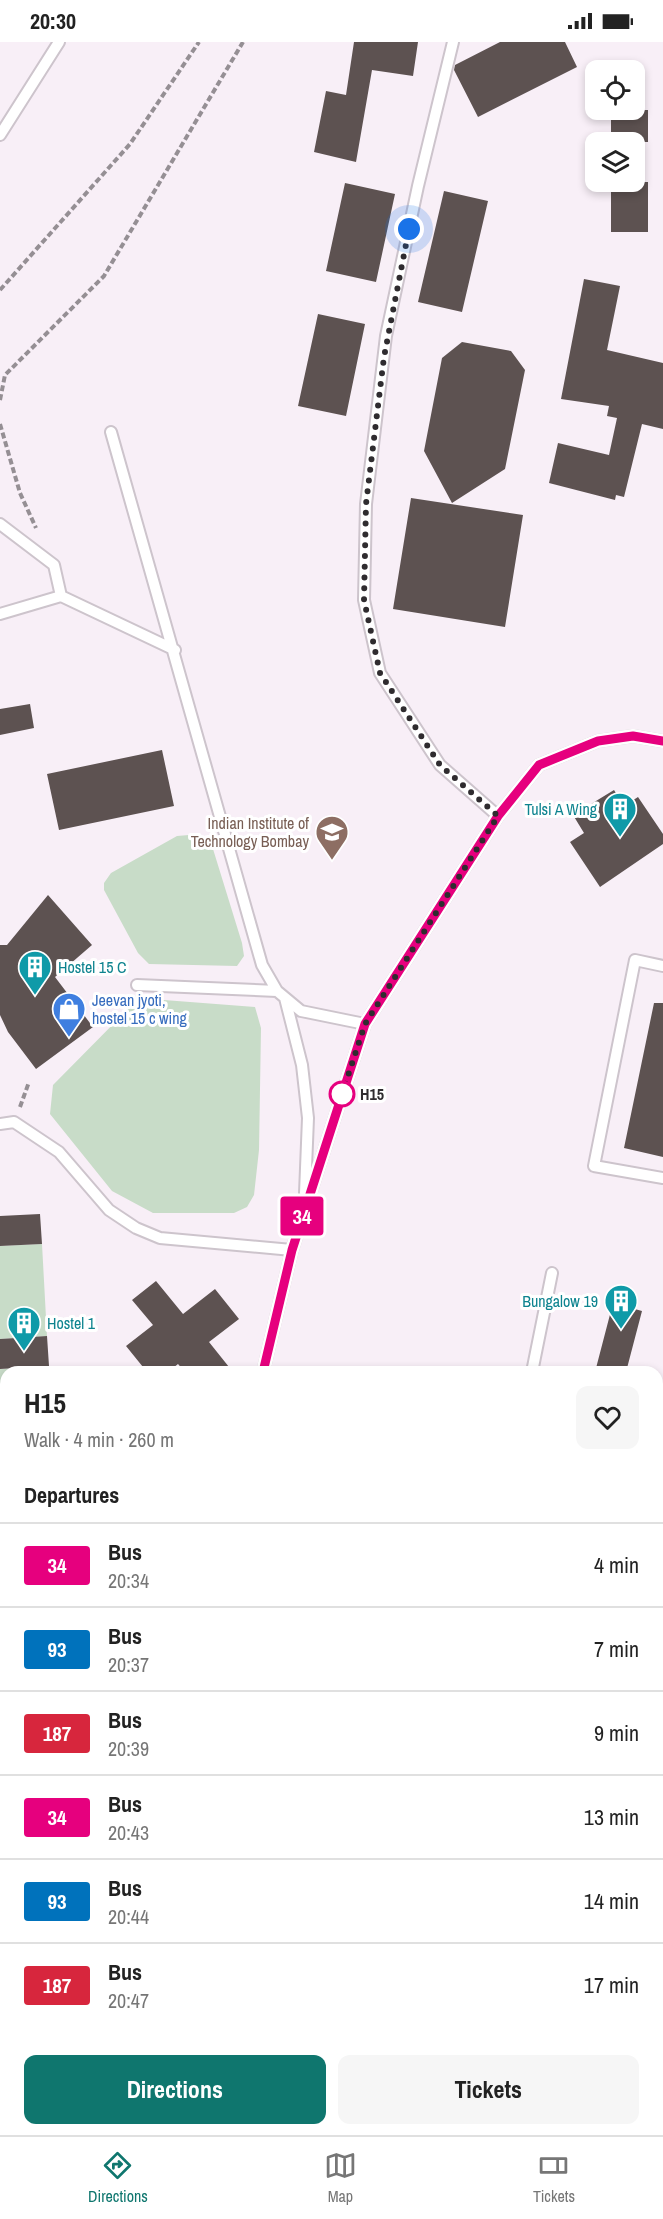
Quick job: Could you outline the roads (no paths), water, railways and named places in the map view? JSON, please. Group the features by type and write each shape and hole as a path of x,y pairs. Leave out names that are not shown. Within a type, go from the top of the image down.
{"lane":[{"path":"0,135 59,42"},
{"path":"453,42 418,186 386,336 366,504 364,600 380,673 440,765 498,816"},
{"path":"111,432 175,650 262,965 281,994 301,1011 365,1024"},
{"path":"0,524 54,565 61,596"},
{"path":"0,614 61,596 175,650"},
{"path":"264,1366 292,1250 365,1024 498,816 539,765 598,741 633,736 663,741"},
{"path":"663,966 635,960 594,1166 663,1178"},
{"path":"137,985 281,994"},
{"path":"281,994 302,1065 308,1118 305,1207"},
{"path":"0,1124 14,1122 59,1152 109,1210 136,1228 160,1238 292,1250"},
{"path":"533,1366 552,1273"}],"place":[{"name":"Tulsi A Wing","path":"620,838"},
{"name":"Indian Institute of Technology Bombay","path":"332,861"},
{"name":"Hostel 15 C","path":"35,996"},
{"name":"Jeevan jyoti, hostel 15 c wing","path":"69,1038"},
{"name":"H15","path":"342,1094"},
{"name":"Bungalow 19","path":"621,1330"},
{"name":"Hostel 1","path":"24,1352"}]}
